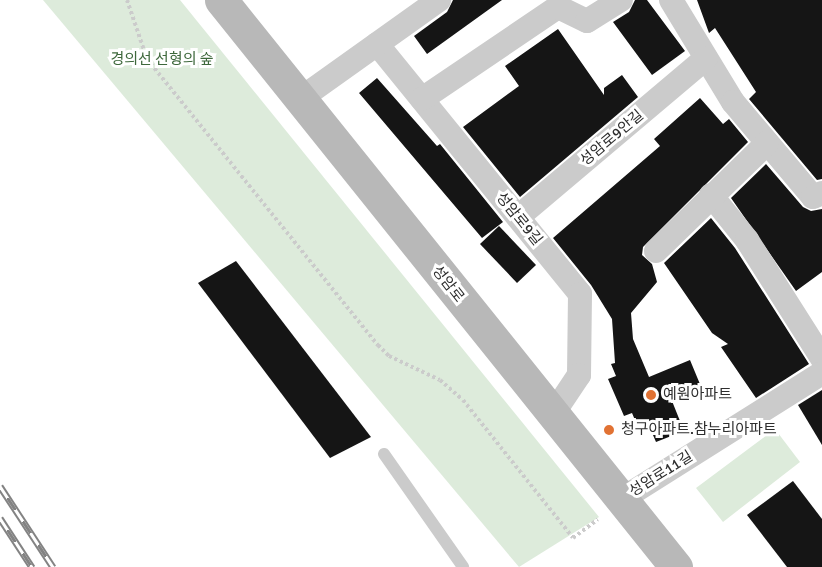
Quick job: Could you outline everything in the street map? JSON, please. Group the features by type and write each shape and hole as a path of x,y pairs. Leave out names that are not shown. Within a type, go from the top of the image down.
{"main road":[{"name":"성암로","path":"221,0 676,567"}],"street":[{"path":"300,99 439,0"},
{"path":"422,99 558,7 587,21 621,0"},
{"path":"671,0 733,102 813,197 822,193"},
{"name":"성암로9길","path":"377,44 580,294 579,375 553,414"},
{"name":"성암로9안길","path":"518,217 706,58"},
{"path":"656,251 767,143"},
{"path":"711,195 747,240 822,358"},
{"name":"성암로11길","path":"622,499 822,373"}],"lane":[{"path":"384,454 463,567"}],"path":[{"path":"127,0 147,59 378,345 389,356 440,380 463,400 573,538 622,499"}],"green space":[{"name":"경의선 선형의 숲","path":"43,0 180,0 599,517 519,567"},
{"path":"775,429 800,462 723,522 696,488"}],"building":[{"path":"453,0 502,0 427,54 414,36 447,12"},
{"path":"635,0 647,0 685,51 652,75 613,22 629,12"},
{"path":"697,0 822,0 822,179 817,180 749,99 756,92 715,28 709,33"},
{"path":"558,29 604,95 604,88 622,75 638,97 520,197 463,127 519,86 505,66"},
{"path":"377,78 437,146 440,144 503,222 482,238 359,93"},
{"path":"700,98 723,124 729,119 748,142 643,247 642,255 652,264 657,282 631,313 633,339 649,377 690,360 702,389 672,401 684,431 656,442 650,428 640,432 632,413 624,416 608,379 616,376 611,364 615,363 612,319 591,285 553,238 660,146 654,139"},
{"path":"766,164 803,207 811,211 822,209 822,272 796,291 731,198"},
{"path":"711,218 735,248 809,364 756,398 721,347 728,344 712,333 664,263"},
{"path":"499,226 536,265 517,283 480,244"},
{"path":"236,261 371,437 330,458 198,283"},
{"path":"822,390 822,445 798,405"},
{"path":"793,481 822,519 822,567 787,567 747,515"}],"railway":[{"path":"0,486 53,567"},
{"path":"0,518 32,567"}],"place":[{"name":"예원아파트","path":"651,395"},
{"name":"청구아파트.참누리아파트","path":"609,430"}]}
